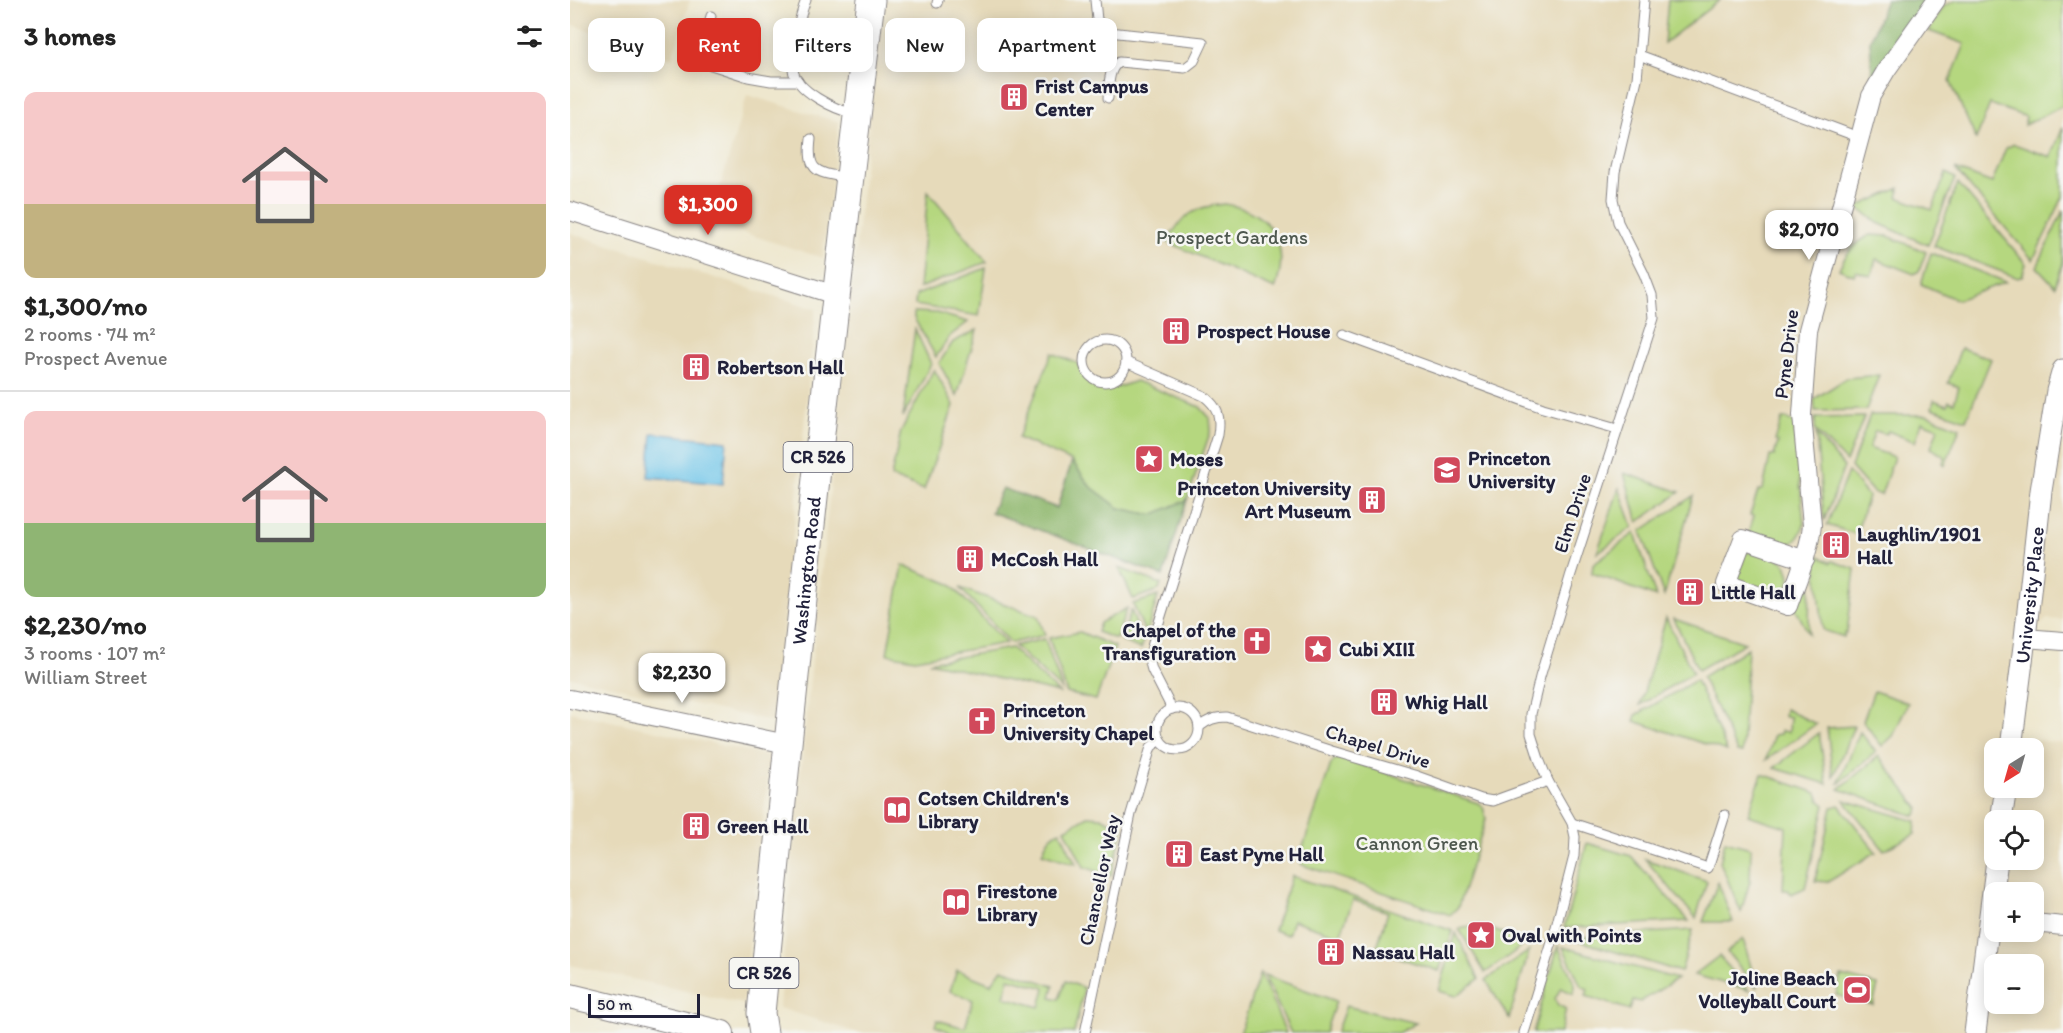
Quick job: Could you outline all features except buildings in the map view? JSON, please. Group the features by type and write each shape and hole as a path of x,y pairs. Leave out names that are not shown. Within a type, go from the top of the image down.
{"main road":[{"name":"Washington Road","path":"764,1033 760,1013 787,744 835,295 871,0"},
{"path":"570,996 722,1033"}],"street":[{"name":"Pyne Drive","path":"1804,560 1743,539 1726,585 1788,606 1804,560 1811,539 1812,525 1802,415 1808,330 1867,107 1878,84 1936,0"},
{"path":"570,212 835,295"},
{"name":"University Place","path":"2012,738 2041,491 2055,446 2057,391 2063,370"},
{"path":"2025,638 2063,641"},
{"path":"570,699 787,744"},
{"path":"2044,924 2063,926"},
{"path":"1975,1033 1989,942"}],"lane":[{"path":"806,0 800,17 793,70 798,81 812,94 844,112 857,114"},
{"path":"1095,0 1096,21 1109,32 1203,42 1194,61 1185,68 1119,62 1113,65 1108,98"},
{"name":"Elm Drive","path":"1524,1033 1553,939 1574,856 1575,837 1572,823 1548,781 1532,734 1532,706 1617,429 1654,318 1652,295 1618,222 1613,199 1615,172 1637,79 1644,0"},
{"path":"711,16 699,56 702,62 748,77 771,81 798,81"},
{"path":"1640,55 1860,138"},
{"path":"811,139 809,158 817,170 849,179"},
{"path":"1344,335 1543,408 1617,429"},
{"path":"1126,362 1116,378 1103,381 1091,375 1084,359 1091,345 1107,340 1119,345 1126,362 1203,396 1212,402 1219,414 1218,435 1149,659 1152,670 1172,709"},
{"path":"1172,709 1186,710 1197,720 1198,727 1195,741 1184,749 1169,748 1160,740 1157,726 1159,719 1172,709"},
{"name":"Chapel Drive","path":"1198,727 1218,717 1227,717 1493,801 1548,781"},
{"name":"Chancellor Way","path":"1086,1033 1131,814 1151,747 1160,740"},
{"path":"1572,823 1708,868 1725,815"}],"shaded area":[{"path":"570,0 690,0 684,18 677,18 677,42 672,58 665,56 665,18 588,18 588,30 570,24"},
{"name":"Princeton University","path":"882,0 2063,0 2063,620 2047,619 2025,638 2013,737 2021,738 1984,738 1984,798 2044,798 2044,741 2063,743 2063,1033 858,1033 779,1008 801,765"},
{"path":"747,95 839,122 823,258 710,222"},
{"path":"570,233 816,309 774,722 570,677"},
{"path":"570,712 770,756 743,1004 570,965"}],"green space":[{"path":"1668,0 1720,0 1664,43"},
{"path":"1886,0 1927,0 1872,76 1870,41"},
{"path":"1957,0 2063,0 2063,106 2024,125 2026,117 1990,104 1976,139 1950,81 1965,44 1929,31 1944,6"},
{"path":"2063,127 2063,197 2033,260 1955,169 1992,183 2006,148 2014,144 2051,157"},
{"path":"1946,173 1955,178 1928,245 1878,223 1857,207 1900,188 1897,197 1932,210"},
{"path":"1958,183 2026,264 2022,276 2018,278 1934,246"},
{"path":"928,191 987,262 919,288"},
{"name":"Prospect Gardens","path":"1225,204 1255,214 1274,233 1281,258 1275,289 1167,242 1178,225 1190,214 1205,207"},
{"path":"2063,211 2063,263 2055,286 2037,267"},
{"path":"1870,235 1888,236 1926,252 1919,271 1914,274 1876,259 1871,276 1856,271 1854,275 1839,269 1851,249"},
{"path":"1931,253 2006,282 1957,300 1921,284"},
{"path":"986,268 979,316 915,305 916,295"},
{"path":"914,312 937,313 968,322 950,336 936,357 914,318"},
{"path":"915,329 931,364 903,417"},
{"path":"977,330 957,396 939,363 953,342"},
{"path":"1961,348 1991,359 1966,420 1932,408 1934,400 1947,405 1949,401 1954,403 1959,387 1948,383"},
{"path":"1052,353 1077,363 1089,380 1102,388 1117,387 1136,381 1200,407 1210,418 1211,430 1187,500 1152,515 1119,508 1090,486 1072,461 1018,438"},
{"path":"934,369 954,405 924,490 891,477 901,431"},
{"path":"1879,375 1866,410 1815,411 1814,399 1847,378"},
{"path":"1870,415 1927,415 1960,428 1945,465 1943,463 1945,457 1931,448 1938,428 1922,422 1915,442 1888,431 1886,434 1875,431 1869,448 1894,457 1881,495 1873,492 1851,467"},
{"path":"1864,417 1846,462 1815,430 1815,418"},
{"path":"1782,419 1794,422 1804,524 1795,541 1782,545 1748,534 1754,516 1750,515 1758,491 1763,489 1770,456 1774,456 1778,442 1775,441"},
{"path":"1816,434 1844,467 1824,521"},
{"path":"1072,461 1090,486 1119,508 1152,515 1187,500 1163,576 991,512 1002,488 1057,508"},
{"path":"1848,472 1868,496 1856,534 1827,525"},
{"path":"1624,473 1680,492 1638,522"},
{"path":"1619,488 1633,527 1597,553"},
{"path":"1693,496 1664,596 1641,531"},
{"path":"1635,533 1656,597 1592,573 1593,564"},
{"path":"1745,552 1771,556 1784,562 1790,575 1785,590 1774,597 1747,588 1738,578"},
{"path":"1819,556 1831,563 1832,561 1855,569 1847,633 1844,637 1823,630 1816,562"},
{"path":"903,565 950,584 1006,643 915,659 887,654"},
{"path":"1119,568 1161,584 1159,590 1133,599"},
{"path":"1810,570 1809,634 1795,608"},
{"path":"960,588 1038,616 1045,635 1011,643"},
{"path":"1158,596 1146,635 1133,604"},
{"path":"1127,608 1116,639 1097,632 1100,623"},
{"path":"1131,610 1143,643 1141,649 1121,641"},
{"path":"1666,618 1693,673 1640,705"},
{"path":"1674,619 1745,643 1698,670"},
{"path":"1080,632 1115,647 1096,700 1067,693 1049,638"},
{"path":"1045,639 1062,690 1014,646"},
{"path":"1011,648 1059,693 929,662"},
{"path":"1748,648 1742,753 1737,752 1702,677"},
{"path":"1696,680 1727,751 1634,721 1636,715"},
{"path":"1874,691 1908,703 1893,736 1882,746 1863,721"},
{"path":"1785,709 1816,724 1766,760 1774,735 1780,734 1781,731 1789,732 1790,717 1784,716"},
{"path":"1854,726 1833,777 1827,728"},
{"path":"1860,732 1876,752 1838,784"},
{"path":"1819,733 1827,784 1774,768"},
{"path":"1879,756 1919,809 1915,816 1839,789"},
{"name":"Cannon Green","path":"1341,758 1478,803 1483,807 1486,819 1458,907 1450,915 1302,865 1299,859 1331,764 1335,759"},
{"path":"1762,774 1817,793 1820,801 1825,805 1805,888 1791,894 1788,890 1783,890 1786,827 1748,815"},
{"path":"1844,800 1916,821 1915,834 1884,850"},
{"path":"1839,805 1876,852 1828,882 1815,881 1832,807"},
{"path":"1088,816 1101,817 1123,828 1111,876 1084,867 1065,829"},
{"path":"1060,831 1076,864 1042,853 1049,840"},
{"path":"1725,841 1751,848 1750,881 1741,912 1720,862"},
{"path":"1587,843 1631,856 1689,921 1564,928"},
{"path":"1645,859 1707,881 1696,918"},
{"path":"1292,876 1453,931 1439,971 1376,950 1388,912 1353,900 1340,936 1293,920 1288,935 1274,930"},
{"path":"1718,882 1733,922 1703,922"},
{"path":"1479,925 1528,942 1485,973 1459,929"},
{"path":"1693,930 1681,972 1570,938"},
{"path":"1456,933 1479,979 1456,996 1439,991"},
{"path":"1743,939 1757,988 1727,952"},
{"path":"1558,946 1575,985 1574,994 1561,988 1555,999 1558,1005 1566,1009 1560,1033 1533,1033"},
{"path":"1563,947 1677,979 1640,1002 1633,1000 1630,1010 1586,996 1588,989 1581,986"},
{"path":"1529,951 1509,1019 1486,980"},
{"path":"1719,956 1749,990 1694,975"},
{"path":"1002,969 1054,986 1051,997 1059,999 1066,981 1084,988 1074,1033 948,1033 935,1026 937,1020 965,1028 973,1000 950,991 957,970 991,984","holes":["1009,978 1045,988 1040,1007 1004,997"]},
{"path":"1260,973 1286,1033 1240,1033"},
{"path":"1264,975 1336,1001 1325,1033 1291,1033"},
{"name":"Joline Beach Volleyball Court","path":"1841,976 1878,985 1873,1005 1836,995"},
{"path":"1346,1006 1416,1023 1398,1033 1336,1033"}],"water":[{"path":"652,433 727,441 723,484 648,477"}],"place":[{"name":"Frist Campus Center","path":"1014,97"},
{"name":"Prospect House","path":"1176,331"},
{"name":"Robertson Hall","path":"696,367"},
{"name":"Moses","path":"1149,459"},
{"name":"Princeton University","path":"1447,470"},
{"name":"Princeton University Art Museum","path":"1372,500"},
{"name":"Laughlin/1901 Hall","path":"1836,545"},
{"name":"McCosh Hall","path":"970,559"},
{"name":"Little Hall","path":"1690,592"},
{"name":"Chapel of the Transfiguration","path":"1257,641"},
{"name":"Cubi XIII","path":"1318,649"},
{"name":"Whig Hall","path":"1384,702"},
{"name":"Princeton University Chapel","path":"982,721"},
{"name":"Cotsen Children's Library","path":"897,810"},
{"name":"Green Hall","path":"696,826"},
{"name":"East Pyne Hall","path":"1179,854"},
{"name":"Firestone Library","path":"956,902"},
{"name":"Oval with Points","path":"1481,935"},
{"name":"Nassau Hall","path":"1331,952"},
{"name":"Joline Beach Volleyball Court","path":"1857,990"}]}
